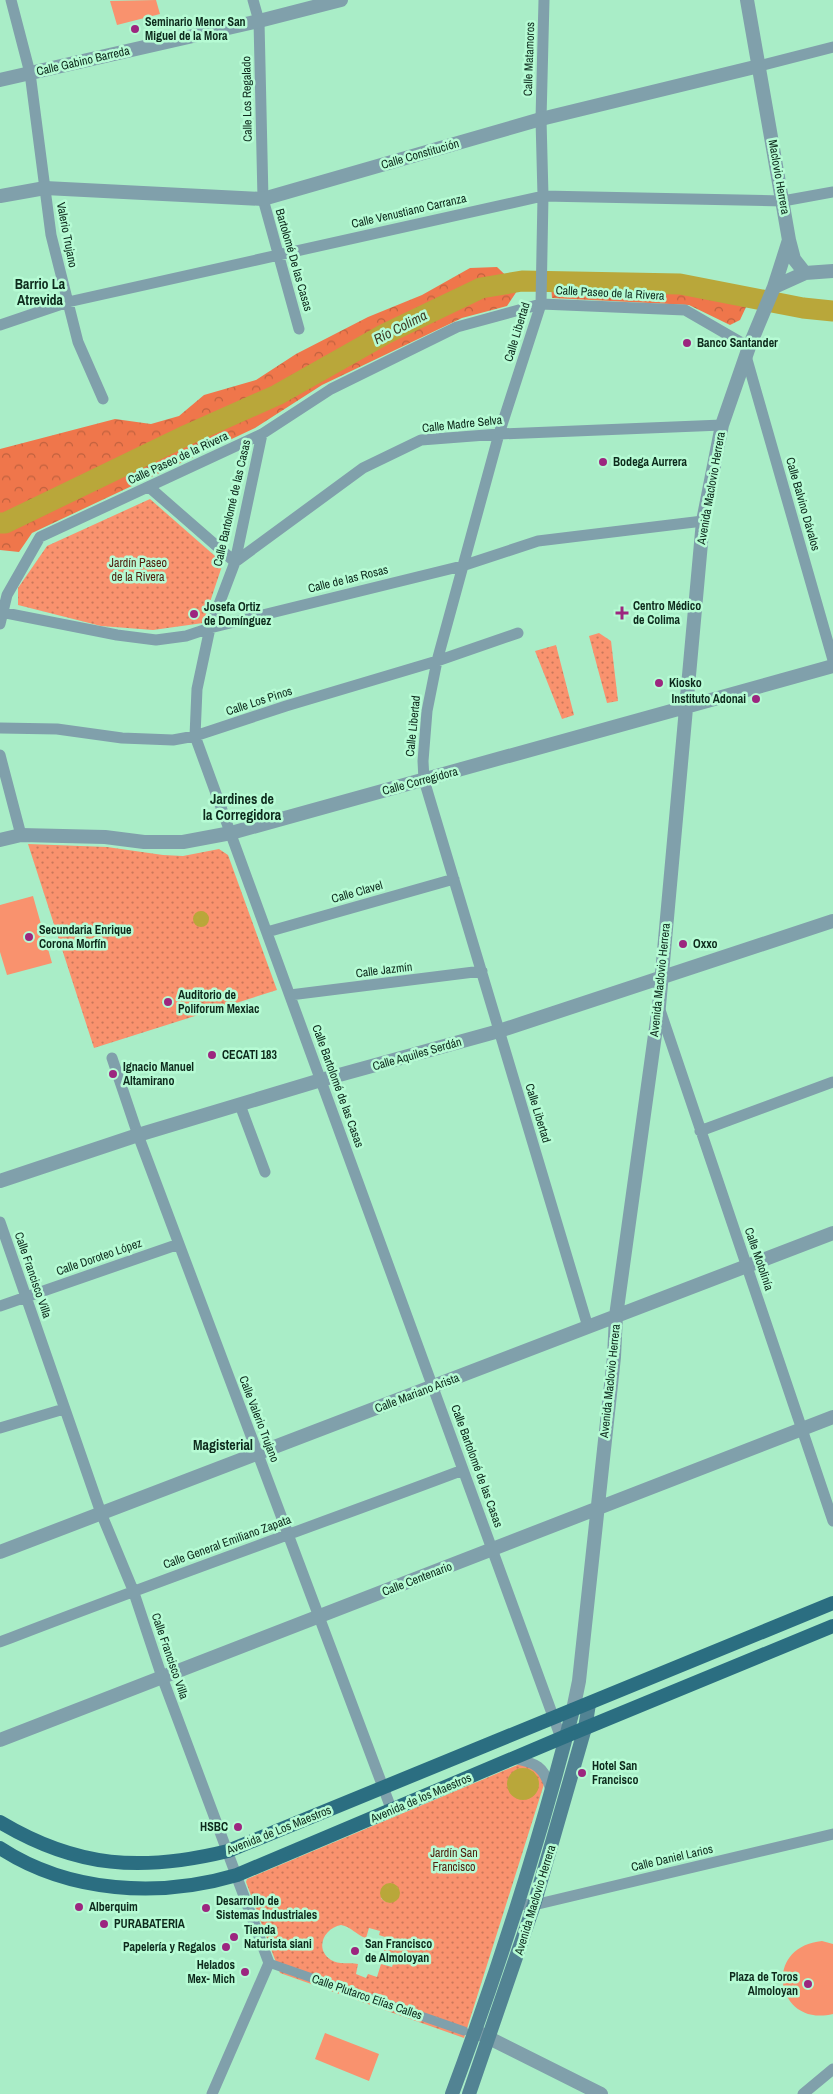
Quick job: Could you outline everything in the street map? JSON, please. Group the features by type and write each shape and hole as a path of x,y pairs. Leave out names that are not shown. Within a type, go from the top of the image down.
{"main road":[{"name":"Avenida de los Maestros","path":"383,1788 833,1603"},
{"name":"Avenida de los Maestros","path":"0,1848 47,1871 81,1882 123,1888 170,1888 215,1881 236,1875 392,1811 513,1758 833,1626"},
{"name":"Avenida Maclovio Herrera","path":"469,2094 534,1905 585,1728 589,1704"},
{"name":"Avenida Maclovio Herrera","path":"452,2094 470,2031 518,1904 573,1710"},
{"name":"Avenida de Los Maestros","path":"0,1822 27,1838 64,1853 113,1863 151,1864 194,1860 228,1851 383,1788"}],"street":[{"name":"Valerio Trujano","path":"11,0 30,73 51,235 78,342 103,399"},
{"name":"Calle Los Regalado","path":"254,0 259,21 263,199"},
{"name":"Calle Gabino Barreda","path":"0,80 259,21 341,0"},
{"name":"Calle Matamoros","path":"541,119 544,0"},
{"name":"Maclovio Herrera","path":"747,0 789,240 774,287"},
{"name":"Calle Constitución","path":"0,196 45,188 263,199 541,119 833,47"},
{"name":"Calle Libertad","path":"541,119 543,196 541,304 499,434 436,661 427,711 423,762 424,780 588,1327"},
{"name":"Calle Venustiano Carranza","path":"0,325 68,302 543,196 783,201 833,192"},
{"name":"Bartolomé De las Casas","path":"263,199 299,329"},
{"path":"789,240 794,259 805,273"},
{"path":"774,287 805,273 833,271"},
{"name":"Avenida Maclovio Herrera","path":"573,1710 579,1681 596,1509 614,1357 616,1316 659,1006 703,521 722,425 750,346 774,287"},
{"name":"Calle Paseo de la Rivera","path":"1,616 7,595 40,537 262,434 331,389 457,327 541,304 685,310 750,346"},
{"name":"Calle Balvino Dávalos","path":"750,346 833,660"},
{"name":"Calle Madre Selva","path":"235,562 363,468 421,440 499,434 722,425"},
{"name":"Calle Bartolomé de las Casas","path":"262,434 235,562 210,628 197,689 196,736 492,1550 554,1717 564,1737"},
{"path":"149,487 235,562"},
{"name":"Calle de las Rosas","path":"1,616 156,640 186,636 210,628 462,566 538,541 703,521"},
{"name":"Calle Los Pinos","path":"0,728 57,729 131,739 173,740 196,736 286,706 436,661 518,633"},
{"name":"Calle Corregidora","path":"0,840 21,835 105,837 144,842 182,842 231,833 833,666"},
{"path":"0,755 21,835"},
{"name":"Calle Clavel","path":"267,932 454,879"},
{"name":"Calle Aquiles Serdán","path":"0,1181 138,1135 321,1080 499,1031 833,921"},
{"name":"Calle Jazmín","path":"290,995 482,971"},
{"name":"Calle Motolinía","path":"659,1006 833,1522"},
{"name":"Calle Valerio Trujano","path":"112,1058 138,1135 392,1811"},
{"path":"700,1131 833,1082"},
{"path":"240,1105 265,1172"},
{"name":"Calle Francisco Villa","path":"0,1222 102,1513 133,1590 162,1677 269,1963"},
{"name":"Calle Mariano Arista","path":"0,1552 833,1233"},
{"name":"Calle Doroteo López","path":"0,1306 179,1244"},
{"path":"0,1428 64,1408"},
{"name":"Calle Centenario","path":"0,1740 833,1417"},
{"name":"Calle General Emiliano Zapata","path":"0,1642 133,1590 463,1470"},
{"path":"579,1681 589,1704"},
{"path":"513,1758 534,1763 543,1770 551,1790"},
{"name":"Calle Daniel Larios","path":"518,1904 534,1905 833,1834"},
{"path":"212,2094 269,1963"},
{"name":"Calle Plutarco Elías Calles","path":"269,1963 490,2037 601,2094"},
{"path":"803,2094 833,2069"}],"green space":[{"path":"156,0 160,14 117,25 110,1"},
{"path":"497,267 519,288 507,306 462,318 322,385 255,428 32,533 19,552 0,550 0,449 115,419 151,424 179,416 204,395 256,380 296,354 368,317 422,295 470,268"},
{"path":"568,284 598,290 618,285 635,290 680,288 690,296 701,292 738,298 747,305 740,320 730,325 689,305 552,298 551,285"},
{"name":"Jardín Paseo de la Rivera","path":"150,499 223,563 203,623 153,630 101,626 18,605 18,588 47,546"},
{"path":"599,633 611,641 618,701 607,703 589,636"},
{"path":"556,645 574,715 562,719 535,651"},
{"path":"28,844 107,847 183,856 219,849 228,855 277,990 94,1048"},
{"path":"33,896 52,963 7,975 0,952 0,905"},
{"name":"Jardín San Francisco","path":"522,1763 532,1766 545,1781 464,2038 280,1973 246,1882 247,1879","holes":["522,1768 532,1771 539,1784 536,1793 523,1800 513,1796","393,1884 398,1888 395,1901 384,1901 381,1898","345,1926 366,1938 369,1928 380,1931 379,1935 388,1938 384,1951 396,1955 392,1967 381,1964 377,1977 368,1974 366,1978 356,1974 358,1964 331,1960 326,1955 322,1945 326,1934 335,1927"]},
{"name":"Plaza de Toros Almoloyan","path":"822,1941 833,1944 833,2014 814,2015 799,2009 788,1999 783,1985 784,1970 790,1957 803,1946"},
{"path":"325,2033 379,2054 369,2081 315,2059"}],"shaded area":[{"path":"201,911 209,919 201,927 193,919"},
{"path":"523,1768 534,1773 539,1784 534,1795 523,1800 512,1795 507,1784 512,1773"},
{"path":"390,1883 397,1886 400,1893 397,1900 390,1903 383,1900 380,1893 383,1886"}],"waterway":[{"name":"Río Colima","path":"0,523 5,523 187,435 277,395 385,334 481,288 522,281 680,284 803,308 833,311"}],"place":[{"name":"Seminario Menor San Miguel de la Mora","path":"135,29"},
{"name":"Banco Santander","path":"687,343"},
{"name":"Bodega Aurrera","path":"603,462"},
{"name":"Centro Médico de Colima","path":"622,613"},
{"name":"Josefa Ortiz de Domínguez","path":"194,614"},
{"name":"Kiosko","path":"659,683"},
{"name":"Instituto Adonai","path":"756,699"},
{"name":"Secundaria Enrique Corona Morfín","path":"29,937"},
{"name":"Oxxo","path":"683,944"},
{"name":"Auditorio de Poliforum Mexiac","path":"168,1002"},
{"name":"CECATI 183","path":"212,1055"},
{"name":"Ignacio Manuel Altamirano","path":"113,1074"},
{"name":"Hotel San Francisco","path":"582,1773"},
{"name":"HSBC","path":"238,1827"},
{"name":"Alberquim","path":"79,1907"},
{"name":"Desarrollo de Sistemas Industriales","path":"206,1908"},
{"name":"PURABATERIA","path":"104,1924"},
{"name":"Tienda Naturista siani","path":"234,1937"},
{"name":"Papelería y Regalos","path":"226,1947"},
{"name":"San Francisco de Almoloyan","path":"355,1951"},
{"name":"Helados Mex- Mich","path":"245,1972"},
{"name":"Plaza de Toros Almoloyan","path":"808,1984"}],"district":[{"name":"Barrio La Atrevida","path":"40,292"},
{"name":"Jardines de la Corregidora","path":"242,808"},
{"name":"Magisterial","path":"223,1445"}]}
